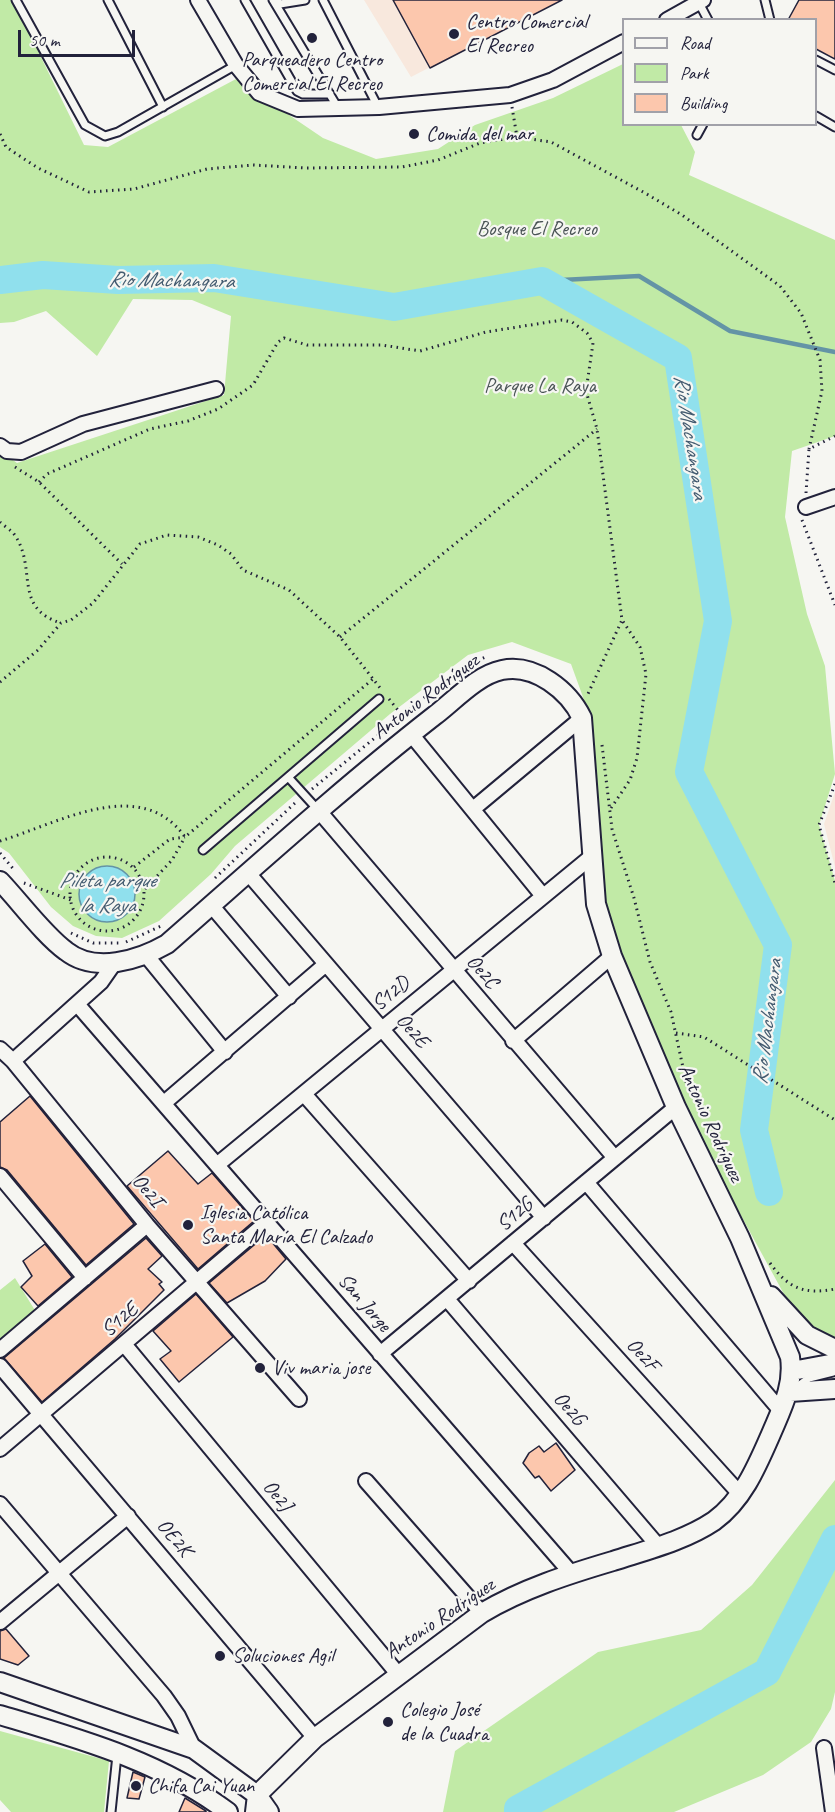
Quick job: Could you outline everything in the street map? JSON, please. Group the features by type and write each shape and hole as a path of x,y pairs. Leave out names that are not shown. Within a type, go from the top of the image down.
{"street":[{"path":"198,0 236,65 259,93 298,109 379,107 510,95 553,80 622,43"},
{"path":"671,18 701,1"},
{"path":"0,446 6,451 21,452 83,424 216,389"},
{"path":"806,507 835,497"},
{"name":"Antonio Rodríguez","path":"0,881 66,952 87,960 115,962 146,955 166,944 319,811 479,681 496,672 508,669 543,677 567,693 587,711 591,856 596,904 612,956 676,1107 759,1280 790,1357 792,1371 790,1392 754,1474 740,1494 714,1520 659,1547 572,1574 508,1599 482,1613 315,1738 257,1806"},
{"path":"473,809 587,711"},
{"path":"411,734 543,896"},
{"name":"Oe2C","path":"319,811 452,970 615,1158"},
{"name":"S12D","path":"218,1164 591,856"},
{"name":"Oe2E","path":"248,873 544,1218"},
{"path":"211,905 289,997"},
{"path":"146,955 225,1052"},
{"path":"513,1041 612,956"},
{"path":"13,1061 101,982 115,962"},
{"path":"164,1103 327,964"},
{"name":"San Jorge","path":"77,1004 572,1574"},
{"name":"Oe2I","path":"0,1049 13,1061 147,1224 299,1400"},
{"path":"304,1094 469,1281"},
{"name":"S12G","path":"380,1354 676,1107"},
{"path":"0,1176 85,1278"},
{"path":"586,1182 781,1411"},
{"name":"S12E","path":"0,1449 267,1222"},
{"path":"0,1350 147,1224"},
{"name":"Oe2F","path":"513,1243 740,1494"},
{"name":"Antonio Rodríguez","path":"759,1280 807,1335 835,1349"},
{"name":"Oe2G","path":"447,1299 659,1547"},
{"name":"Oe2J","path":"124,1344 398,1674"},
{"path":"792,1371 835,1363"},
{"name":"OE2K","path":"0,1366 315,1738"},
{"path":"790,1392 835,1387"},
{"path":"366,1481 482,1613"},
{"path":"0,1504 164,1696 178,1716 194,1749 257,1806 269,1812"},
{"path":"0,1622 128,1516"},
{"path":"0,1682 194,1749"},
{"path":"0,1715 118,1751 205,1795 228,1812"},
{"path":"824,1748 833,1812"}],"lane":[{"path":"16,0 85,126 105,136 118,132 236,65"},
{"path":"108,0 163,107"},
{"path":"245,0 297,91 303,94 330,94"},
{"path":"274,0 338,108"},
{"path":"274,0 280,4 305,0"},
{"path":"323,0 379,107"},
{"path":"765,0 770,18"},
{"path":"701,1 707,18"},
{"path":"817,61 835,70"},
{"path":"817,117 835,127"},
{"path":"697,135 702,126"},
{"path":"203,850 379,699"},
{"path":"288,777 319,811"},
{"path":"790,1392 809,1378 835,1372"},
{"path":"111,1812 118,1751"}],"path":[{"path":"510,95 517,137"},
{"path":"0,134 6,147 38,168 89,192 134,189 207,169 253,165 306,168 402,167 438,160 480,143 517,137 551,142 682,215 780,286 801,313 820,360 822,391 809,449"},
{"path":"39,482 47,474 150,429 188,421 218,409 253,385 278,342 284,338 307,345 382,345 420,351 486,332 562,320 572,321 586,332 593,343 586,391 597,429 622,620 640,647 646,674 637,758 630,780 610,809"},
{"path":"340,637 597,429"},
{"path":"10,464 39,482 123,564"},
{"path":"0,522 14,534 19,545 34,607 48,619 61,623"},
{"path":"0,682 38,650 61,623 71,620 93,603 140,544 154,538 198,537 218,544 231,554 243,570 289,590 340,637 401,714"},
{"path":"587,711 587,696 622,620"},
{"path":"214,878 304,795 401,714 462,667 493,655"},
{"path":"145,889 172,860 185,837 373,679"},
{"path":"580,688 587,696"},
{"path":"601,738 612,829 634,897 650,962 671,1012 688,1093"},
{"path":"835,784 819,825 835,883"},
{"path":"0,841 65,818 115,804 158,814 173,821 185,837"},
{"path":"134,867 170,839 185,837"},
{"path":"0,853 30,891"},
{"path":"112,856 134,867 145,889 144,901 136,918 121,929 109,931 86,925 77,916 71,900 72,880 88,861 112,856"},
{"path":"24,882 71,900"},
{"path":"65,930 93,943 122,943 160,927 168,920"},
{"path":"676,1033 704,1037 835,1120"},
{"path":"765,1253 782,1280 800,1290 835,1289"}],"shaded area":[{"name":"Centro Comercial El Recreo","path":"364,0 560,0 411,77"},
{"path":"835,792 835,867 824,824"}],"green space":[{"name":"Parque La Raya","path":"0,0 13,0 84,145 108,147 236,79 323,138 376,159 438,149 475,125 553,98 622,64 622,126 682,126 695,152 689,175 835,240 835,436 792,451 785,517 807,614 825,666 835,774 819,825 835,881 835,1339 819,1336 791,1307 681,1106 614,955 596,852 592,722 571,664 512,642 468,655 390,714 235,846 211,874 159,921 122,938 96,936 73,926 51,907 9,853 0,847 0,451 17,463 224,395 231,316 192,300 133,299 97,356 46,311 14,322 0,323"},
{"path":"15,1278 36,1312 0,1341 0,1290"},
{"path":"835,1480 835,1692 831,1709 811,1742 763,1775 674,1812 443,1812 455,1751 598,1652 701,1630 752,1585"},
{"path":"0,1731 109,1761 104,1812 11,1812 0,1800"}],"water":[{"name":"Pileta parque la Raya","path":"101,866 113,866 123,870 131,878 135,894 131,910 123,918 113,922 101,922 91,918 83,910 79,900 79,888 83,878 91,870"}],"building":[{"name":"Centro Comercial El Recreo","path":"393,0 562,0 430,68"},
{"path":"799,0 835,0 835,59 817,50 817,18 789,18"},
{"path":"30,1096 134,1224 86,1265 7,1170 0,1167 0,1122"},
{"path":"168,1151 198,1184 212,1173 254,1221 198,1269 127,1186"},
{"path":"266,1235 286,1259 265,1281 227,1303 209,1283"},
{"path":"146,1238 162,1256 148,1269 162,1282 159,1284 164,1290 115,1339 42,1402 4,1358"},
{"path":"45,1244 72,1277 38,1306 21,1287 32,1276 23,1261"},
{"path":"196,1294 233,1337 179,1382 160,1359 171,1351 153,1331"},
{"path":"556,1443 575,1470 551,1491 539,1476 535,1478 523,1463 529,1453 539,1446 544,1452"},
{"path":"6,1629 29,1656 18,1665 0,1659 0,1631"},
{"name":"Chifa Cai Yuan","path":"133,1772 145,1777 139,1799 127,1798"},
{"path":"185,1798 206,1811 206,1812 179,1812"}],"waterway":[{"name":"Rio Machangara","path":"0,280 43,275 118,280 214,278 394,307 542,281 678,358 718,621 689,772 778,945 754,1130 769,1192"},
{"path":"542,281 639,276 730,331 835,352"},
{"path":"518,1812 518,1809 767,1672 835,1539"}],"place":[{"name":"Centro Comercial El Recreo","path":"454,34"},
{"name":"Parqueadero Centro Comercial El Recreo","path":"312,38"},
{"name":"Comida del mar","path":"414,134"},
{"name":"Iglesia Católica Santa María El Calzado","path":"188,1225"},
{"name":"Viv maria jose","path":"260,1368"},
{"name":"Soluciones Agil","path":"220,1656"},
{"name":"Colegio José de la Cuadra","path":"388,1722"},
{"name":"Chifa Cai Yuan","path":"136,1786"}],"park label":[{"name":"Bosque El Recreo","path":"537,229"}]}
